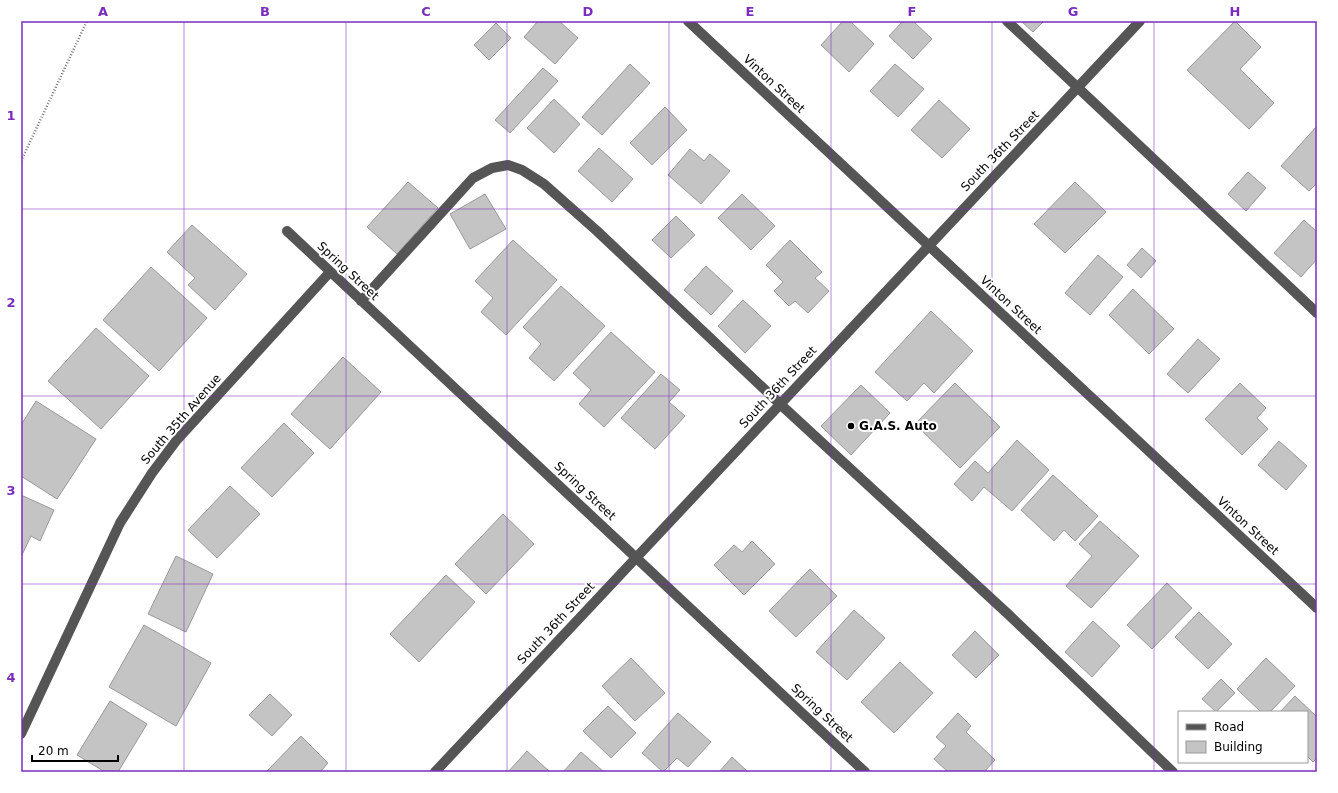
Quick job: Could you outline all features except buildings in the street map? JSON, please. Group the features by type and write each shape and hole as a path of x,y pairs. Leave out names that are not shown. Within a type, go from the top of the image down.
{"street":[{"name":"Vinton Street","path":"688,21 1317,608"},
{"path":"1007,21 1317,313"},
{"name":"South 36th Street","path":"435,772 636,556 1078,89 1140,21"},
{"path":"361,301 473,178 492,168 508,165 522,170 550,190 603,237 780,404 1008,614 1173,772"},
{"name":"Spring Street","path":"287,231 636,556 865,772"},
{"name":"South 35th Avenue","path":"21,734 120,522 152,473 176,441 330,272"}],"path":[{"path":"21,161 87,21"}],"place":[{"name":"G.A.S. Auto","path":"851,426"}]}
